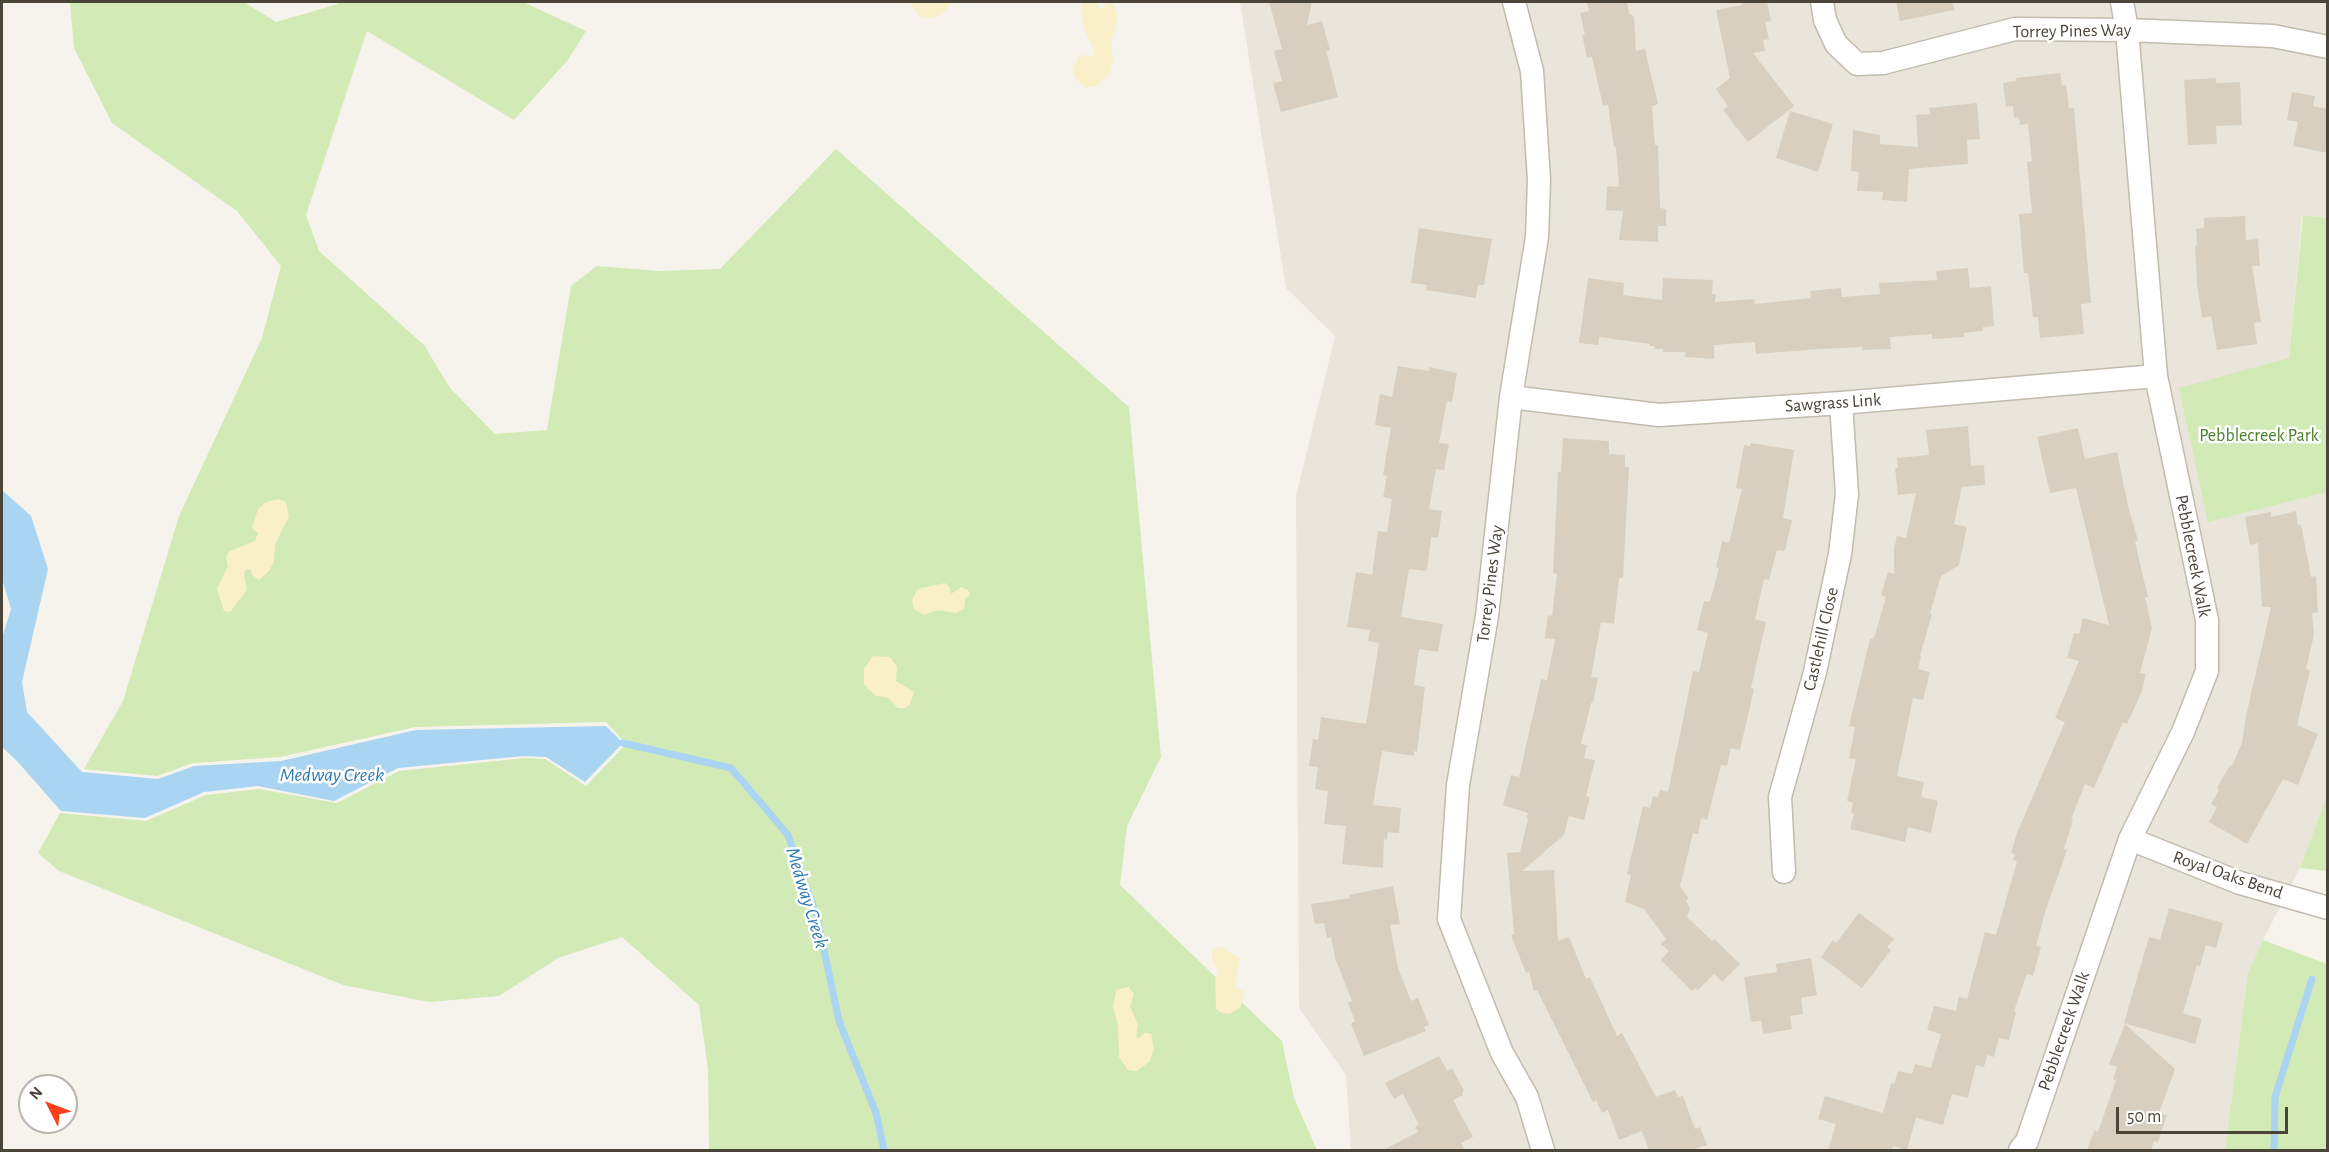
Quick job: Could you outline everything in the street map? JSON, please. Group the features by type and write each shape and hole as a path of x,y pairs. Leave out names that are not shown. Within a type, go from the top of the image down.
{"street":[{"name":"Torrey Pines Way","path":"1514,2 1532,71 1539,180 1538,237 1511,397 1487,616 1458,784 1449,918 1502,1053 1527,1096 1543,1150"},
{"name":"Torrey Pines Way","path":"1822,2 1825,20 1836,44 1857,64 1883,63 2015,28 2273,36 2328,47"},
{"name":"Pebblecreek Walk","path":"2020,1150 2027,1141 2130,839 2183,732 2207,671 2207,620 2156,376 2127,30 2122,2"},
{"name":"Sawgrass Link","path":"1511,397 1659,414 1841,403 2156,376"},
{"name":"Castlehill Close","path":"1784,872 1780,797 1815,672 1840,554 1847,494 1841,403"},
{"name":"Royal Oaks Bend","path":"2130,839 2240,883 2328,908"}],"shaded area":[{"path":"1240,2 2327,2 2327,218 2302,215 2289,358 2208,521 2327,492 2327,796 2300,868 2248,973 2225,1150 1351,1150 1346,1075 1299,1008 1296,496 1335,336 1286,288"}],"green space":[{"path":"70,2 244,2 276,22 340,2 523,2 586,31 567,61 514,120 367,31 306,215 319,251 424,345 450,388 495,434 547,430 571,286 597,266 659,271 720,269 836,149 1129,407 1161,757 1127,826 1120,885 1282,1041 1294,1098 1317,1150 709,1150 708,1069 699,1005 622,937 558,958 499,996 429,1002 343,985 59,871 38,853 60,813 146,821 206,795 259,789 337,803 399,771 525,758 545,759 586,786 626,744 606,722 415,727 280,757 193,763 157,776 84,769 123,701 179,516 262,338 281,266 237,211 112,123 74,48"},
{"name":"Pebblecreek Park","path":"2303,215 2327,218 2327,492 2208,522 2179,388 2289,358"},
{"path":"2327,796 2327,871 2300,868"},
{"path":"2263,940 2327,964 2327,1150 2225,1150 2248,973"}],"sand":[{"path":"909,2 951,2 951,4 941,15 929,18 920,16"},
{"path":"1082,2 1097,2 1098,8 1103,9 1107,2 1111,2 1117,14 1116,29 1111,38 1113,61 1110,73 1098,85 1091,87 1085,87 1076,79 1072,69 1080,55 1093,56 1095,52 1085,31 1081,12"},
{"path":"279,499 286,502 289,516 275,545 274,561 269,571 259,580 252,575 251,570 246,569 244,574 247,590 230,612 224,611 217,589 228,566 226,557 228,552 255,541 258,533 252,528 258,509 266,502"},
{"path":"945,583 949,586 951,594 961,587 968,590 970,594 965,600 964,609 956,613 938,610 924,615 914,609 912,601 917,589"},
{"path":"873,656 890,657 897,667 896,681 914,692 906,708 898,708 887,697 876,696 864,684 864,669"},
{"path":"1223,946 1228,952 1238,956 1240,960 1235,985 1237,989 1244,991 1240,1008 1229,1014 1216,1009 1215,980 1218,972 1212,960 1212,953 1214,949"},
{"path":"1129,987 1134,994 1130,1006 1138,1025 1136,1037 1139,1038 1145,1033 1151,1034 1154,1048 1150,1061 1137,1071 1128,1070 1119,1057 1118,1025 1113,1007 1116,990"}],"water":[{"name":"Medway Creek","path":"2,490 31,516 48,569 22,682 27,712 82,772 158,779 194,766 281,761 416,730 606,726 623,743 585,782 546,757 524,756 398,768 334,801 258,786 204,792 145,818 61,811 2,747 2,638 11,609 2,579"}],"building":[{"path":"1269,2 1312,2 1307,25 1322,21 1330,50 1326,51 1338,97 1281,112 1273,83 1282,81 1274,51 1282,49"},
{"path":"1587,2 1627,2 1629,13 1634,17 1636,51 1645,49 1658,104 1652,106 1655,145 1658,145 1660,208 1666,209 1666,226 1658,226 1658,242 1619,240 1623,211 1606,210 1607,186 1619,187 1616,147 1614,147 1608,105 1603,106 1592,57 1587,58 1582,35 1585,34 1580,13 1589,11"},
{"path":"1741,2 1767,2 1771,21 1765,22 1769,39 1763,40 1765,51 1753,53 1794,106 1748,142 1723,110 1728,106 1716,89 1730,78 1716,10 1742,5"},
{"path":"1896,2 1953,2 1954,10 1900,21"},
{"path":"2060,73 2062,85 2066,85 2069,108 2074,108 2091,303 2081,304 2084,334 2040,338 2038,317 2033,317 2028,273 2024,273 2019,214 2032,213 2027,162 2032,161 2028,124 2020,125 2019,117 2014,118 2013,106 2006,107 2003,83 2016,81 2016,78"},
{"path":"2216,78 2216,83 2240,82 2242,125 2216,126 2217,144 2188,145 2184,80"},
{"path":"2292,92 2315,96 2313,106 2328,109 2328,153 2293,146 2298,122 2287,120"},
{"path":"1977,103 1980,139 1967,140 1968,164 1909,169 1907,202 1882,200 1883,192 1857,191 1859,172 1851,171 1853,130 1880,135 1880,144 1918,147 1916,115 1930,114 1929,108"},
{"path":"1790,111 1833,124 1818,172 1776,158"},
{"path":"2245,216 2246,240 2258,239 2260,266 2252,266 2261,322 2254,323 2257,344 2217,350 2211,316 2202,318 2197,284 2196,229 2204,228 2204,218"},
{"path":"1419,228 1492,239 1484,285 1478,285 1476,298 1426,290 1427,285 1411,283"},
{"path":"1968,268 1970,288 1991,286 1994,326 1983,327 1983,331 1964,333 1964,337 1932,339 1932,334 1890,337 1891,349 1862,350 1862,347 1756,354 1755,342 1714,345 1714,359 1685,357 1686,352 1663,352 1663,349 1654,349 1655,346 1650,346 1650,344 1599,337 1598,345 1579,343 1588,278 1624,283 1623,295 1662,300 1663,278 1713,280 1712,294 1716,294 1715,302 1754,299 1755,304 1811,298 1810,291 1841,288 1842,297 1880,294 1879,283 1937,280 1936,271"},
{"path":"1398,366 1429,371 1429,367 1457,373 1452,402 1447,401 1439,443 1449,444 1444,470 1436,469 1429,509 1442,511 1438,538 1431,537 1427,571 1409,569 1401,617 1443,624 1438,652 1419,649 1414,685 1425,687 1417,752 1414,751 1414,756 1382,751 1373,805 1401,808 1399,833 1388,832 1387,840 1384,839 1383,868 1342,864 1346,826 1324,824 1328,791 1315,789 1318,767 1309,766 1313,739 1318,740 1321,717 1366,724 1379,643 1368,641 1370,630 1347,627 1356,572 1372,575 1378,531 1387,532 1392,499 1383,497 1387,476 1383,475 1391,428 1375,425 1380,394 1392,397"},
{"path":"1968,426 1971,466 1984,465 1985,485 1962,487 1954,524 1967,527 1959,565 1941,576 1930,613 1932,614 1918,669 1930,672 1923,700 1913,698 1897,776 1924,782 1921,797 1938,801 1931,833 1908,827 1905,842 1850,829 1854,814 1851,813 1853,803 1847,801 1856,759 1849,758 1855,727 1849,726 1870,639 1875,635 1886,597 1881,595 1888,572 1894,574 1894,548 1897,536 1906,538 1916,493 1898,495 1895,468 1898,468 1897,458 1929,455 1926,430"},
{"path":"2078,428 2085,459 2117,452 2128,506 2138,540 2135,542 2148,597 2145,597 2152,628 2140,673 2146,674 2142,691 2127,724 2123,722 2094,788 2085,784 2071,819 2073,820 2064,849 2067,850 2046,909 2036,946 2041,947 2033,976 2027,974 2014,1011 2016,1012 2009,1040 1999,1038 1994,1057 1987,1055 1984,1067 1976,1065 1968,1098 1952,1094 1943,1125 1916,1118 1907,1150 1893,1146 1892,1150 1828,1150 1836,1124 1818,1119 1825,1096 1883,1113 1891,1083 1894,1084 1898,1071 1912,1074 1915,1064 1931,1068 1941,1034 1927,1030 1934,1006 1956,1011 1959,997 1967,999 1985,932 1996,935 2017,861 2013,860 2015,854 2011,853 2017,833 2065,722 2055,718 2079,661 2067,658 2074,633 2079,634 2083,618 2109,625 2076,488 2050,493 2037,437"},
{"path":"1563,438 1609,441 1609,454 1625,455 1625,467 1629,467 1623,578 1619,578 1614,624 1601,622 1591,677 1598,678 1581,744 1587,745 1584,758 1595,760 1586,796 1590,797 1584,820 1569,816 1564,835 1522,871 1554,870 1558,941 1569,937 1586,979 1590,977 1617,1036 1622,1033 1656,1097 1675,1090 1678,1097 1683,1096 1695,1129 1700,1127 1707,1145 1692,1150 1649,1150 1642,1131 1619,1140 1608,1110 1602,1113 1596,1100 1593,1102 1537,990 1534,991 1529,972 1526,973 1511,935 1514,934 1507,853 1520,852 1528,813 1503,805 1511,775 1519,777 1541,679 1547,680 1555,639 1545,638 1548,615 1552,616 1557,574 1553,573 1558,472 1561,472"},
{"path":"1751,443 1794,450 1783,518 1792,520 1785,551 1777,550 1769,580 1764,579 1755,619 1766,622 1740,750 1731,748 1727,766 1721,765 1707,820 1701,818 1698,834 1693,833 1680,886 1689,899 1686,900 1690,909 1687,917 1740,964 1722,982 1714,974 1698,990 1695,988 1692,991 1661,960 1669,951 1661,944 1666,939 1644,909 1625,902 1631,875 1627,874 1643,806 1650,808 1653,796 1658,797 1660,790 1668,792 1693,671 1699,672 1708,633 1697,630 1704,601 1710,602 1719,568 1716,567 1722,541 1729,543 1742,489 1736,488 1744,445 1750,446"},
{"path":"2296,511 2298,525 2301,524 2311,577 2316,576 2318,612 2312,613 2314,635 2306,669 2310,670 2297,725 2318,734 2298,785 2283,779 2247,844 2209,822 2217,807 2211,804 2219,790 2217,788 2230,765 2232,766 2242,743 2271,607 2262,607 2258,543 2250,545 2245,517 2271,512 2271,517"},
{"path":"1393,886 1400,924 1390,925 1398,968 1411,1001 1418,998 1429,1025 1424,1027 1426,1031 1364,1056 1351,1024 1355,1021 1348,1003 1352,1001 1335,958 1331,937 1327,938 1324,923 1315,924 1311,904 1350,898 1349,895"},
{"path":"2169,908 2223,923 2216,948 2206,945 2200,966 2197,965 2183,1013 2202,1019 2195,1044 2124,1023 2149,937 2160,940"},
{"path":"1859,913 1894,939 1887,947 1891,950 1862,988 1821,957 1833,940 1836,943"},
{"path":"1811,958 1817,995 1801,998 1803,1014 1790,1016 1792,1029 1763,1034 1761,1021 1751,1022 1744,977 1777,972 1776,964"},
{"path":"2125,1024 2175,1069 2159,1113 2167,1115 2158,1142 2154,1141 2151,1150 2087,1150 2094,1131 2098,1132 2116,1080 2113,1079 2117,1067 2109,1064"},
{"path":"1439,1056 1447,1070 1452,1068 1464,1091 1463,1095 1453,1100 1473,1137 1461,1143 1465,1150 1383,1150 1418,1132 1415,1127 1419,1125 1403,1094 1394,1099 1385,1083"}],"waterway":[{"name":"Medway Creek","path":"623,743 731,768 788,835 817,917 839,1021 876,1113 884,1150"},
{"path":"2274,1150 2275,1097 2312,979"}]}
